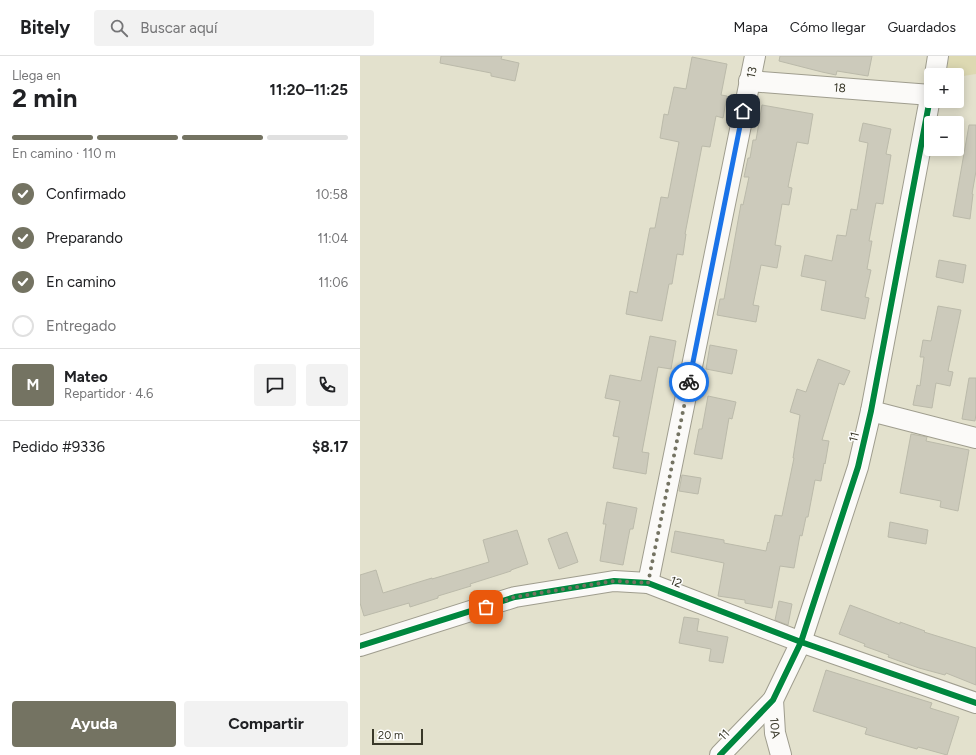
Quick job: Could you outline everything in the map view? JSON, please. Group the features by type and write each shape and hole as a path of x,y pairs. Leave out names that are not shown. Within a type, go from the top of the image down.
{"street":[{"name":"13","path":"648,583 755,56"},
{"path":"936,68 938,56"},
{"name":"18","path":"749,81 924,94"},
{"name":"11","path":"720,755 773,700 801,642 858,466 872,411 928,108"},
{"path":"872,411 976,438"},
{"name":"12","path":"360,646 515,597 614,581 648,583 801,642 976,703"},
{"name":"10A","path":"773,700 775,733 781,755"}],"shaded area":[{"path":"949,56 976,56 976,74 964,76 964,68 947,68"}],"building":[{"path":"441,56 502,56 501,59 519,63 515,81 491,76 491,73 440,63"},
{"path":"780,56 872,56 868,76 837,71 836,75 822,72 779,61"},
{"path":"692,57 727,64 721,95 727,96 723,118 716,116 710,147 702,146 685,234 683,255 677,254 672,284 669,284 662,321 626,314 630,291 637,293 650,228 655,228 661,197 668,198 679,142 660,138 664,114 668,115 674,87 686,89"},
{"path":"762,105 813,114 808,144 797,142 788,187 792,188 789,205 782,204 775,245 781,246 777,268 761,265 753,305 759,306 756,322 717,315 720,299 724,299 741,204 743,205 749,177 744,177 748,158 750,158 753,140 756,140"},
{"path":"863,123 891,129 886,154 891,155 883,204 876,203 869,241 872,241 867,269 871,270 865,297 869,298 865,319 821,310 826,281 801,276 805,255 832,261 837,235 846,236 851,209 857,210 868,143 859,141"},
{"path":"969,125 976,125 976,171 970,219 953,216"},
{"path":"939,260 966,265 963,283 936,277"},
{"path":"938,306 961,310 948,371 953,372 950,386 936,383 932,408 913,405 917,385 920,386 924,357 920,357 923,340 931,341"},
{"path":"650,336 676,341 671,369 658,367 642,452 649,453 646,474 613,468 619,437 613,436 620,401 605,398 610,375 641,381"},
{"path":"710,345 737,350 732,374 706,369"},
{"path":"818,359 850,371 844,385 839,383 822,440 829,441 825,464 824,463 821,481 815,480 808,517 806,517 802,536 800,535 794,568 780,566 772,608 745,603 745,600 718,596 724,563 671,552 675,531 724,540 724,543 766,551 775,515 782,516 794,458 800,415 790,412 797,389 806,392"},
{"path":"969,378 976,378 975,421 962,419"},
{"path":"708,396 736,402 732,419 729,418 722,459 694,454 699,429 702,429"},
{"path":"911,434 927,437 926,441 969,450 958,511 940,507 941,501 900,493"},
{"path":"682,475 701,478 698,494 679,491"},
{"path":"607,502 637,508 633,529 630,529 623,565 600,561 606,524 603,524"},
{"path":"890,522 928,530 926,544 888,537"},
{"path":"517,530 528,564 410,607 409,603 364,616 360,603 360,575 376,570 383,593 432,579 489,562 483,540"},
{"path":"567,532 578,562 559,569 548,539"},
{"path":"779,601 792,604 788,625 775,620"},
{"path":"850,605 900,624 900,622 925,631 924,632 976,648 976,685 946,673 945,675 919,668 888,657 889,655 864,646 865,644 839,634"},
{"path":"684,617 699,619 697,631 728,637 723,663 709,661 711,649 679,643"},
{"path":"826,670 932,703 930,708 959,717 947,755 918,747 917,749 865,734 867,728 813,711"}],"cycle path":[{"path":"720,755 773,700 801,642 858,467 871,411 928,108"},
{"path":"360,646 515,597 614,581 648,583 801,642 976,703"}],"way so far":[{"path":"486,607 515,597 614,581 648,583 689,382"}],"route":[{"path":"689,382 743,111"}]}
